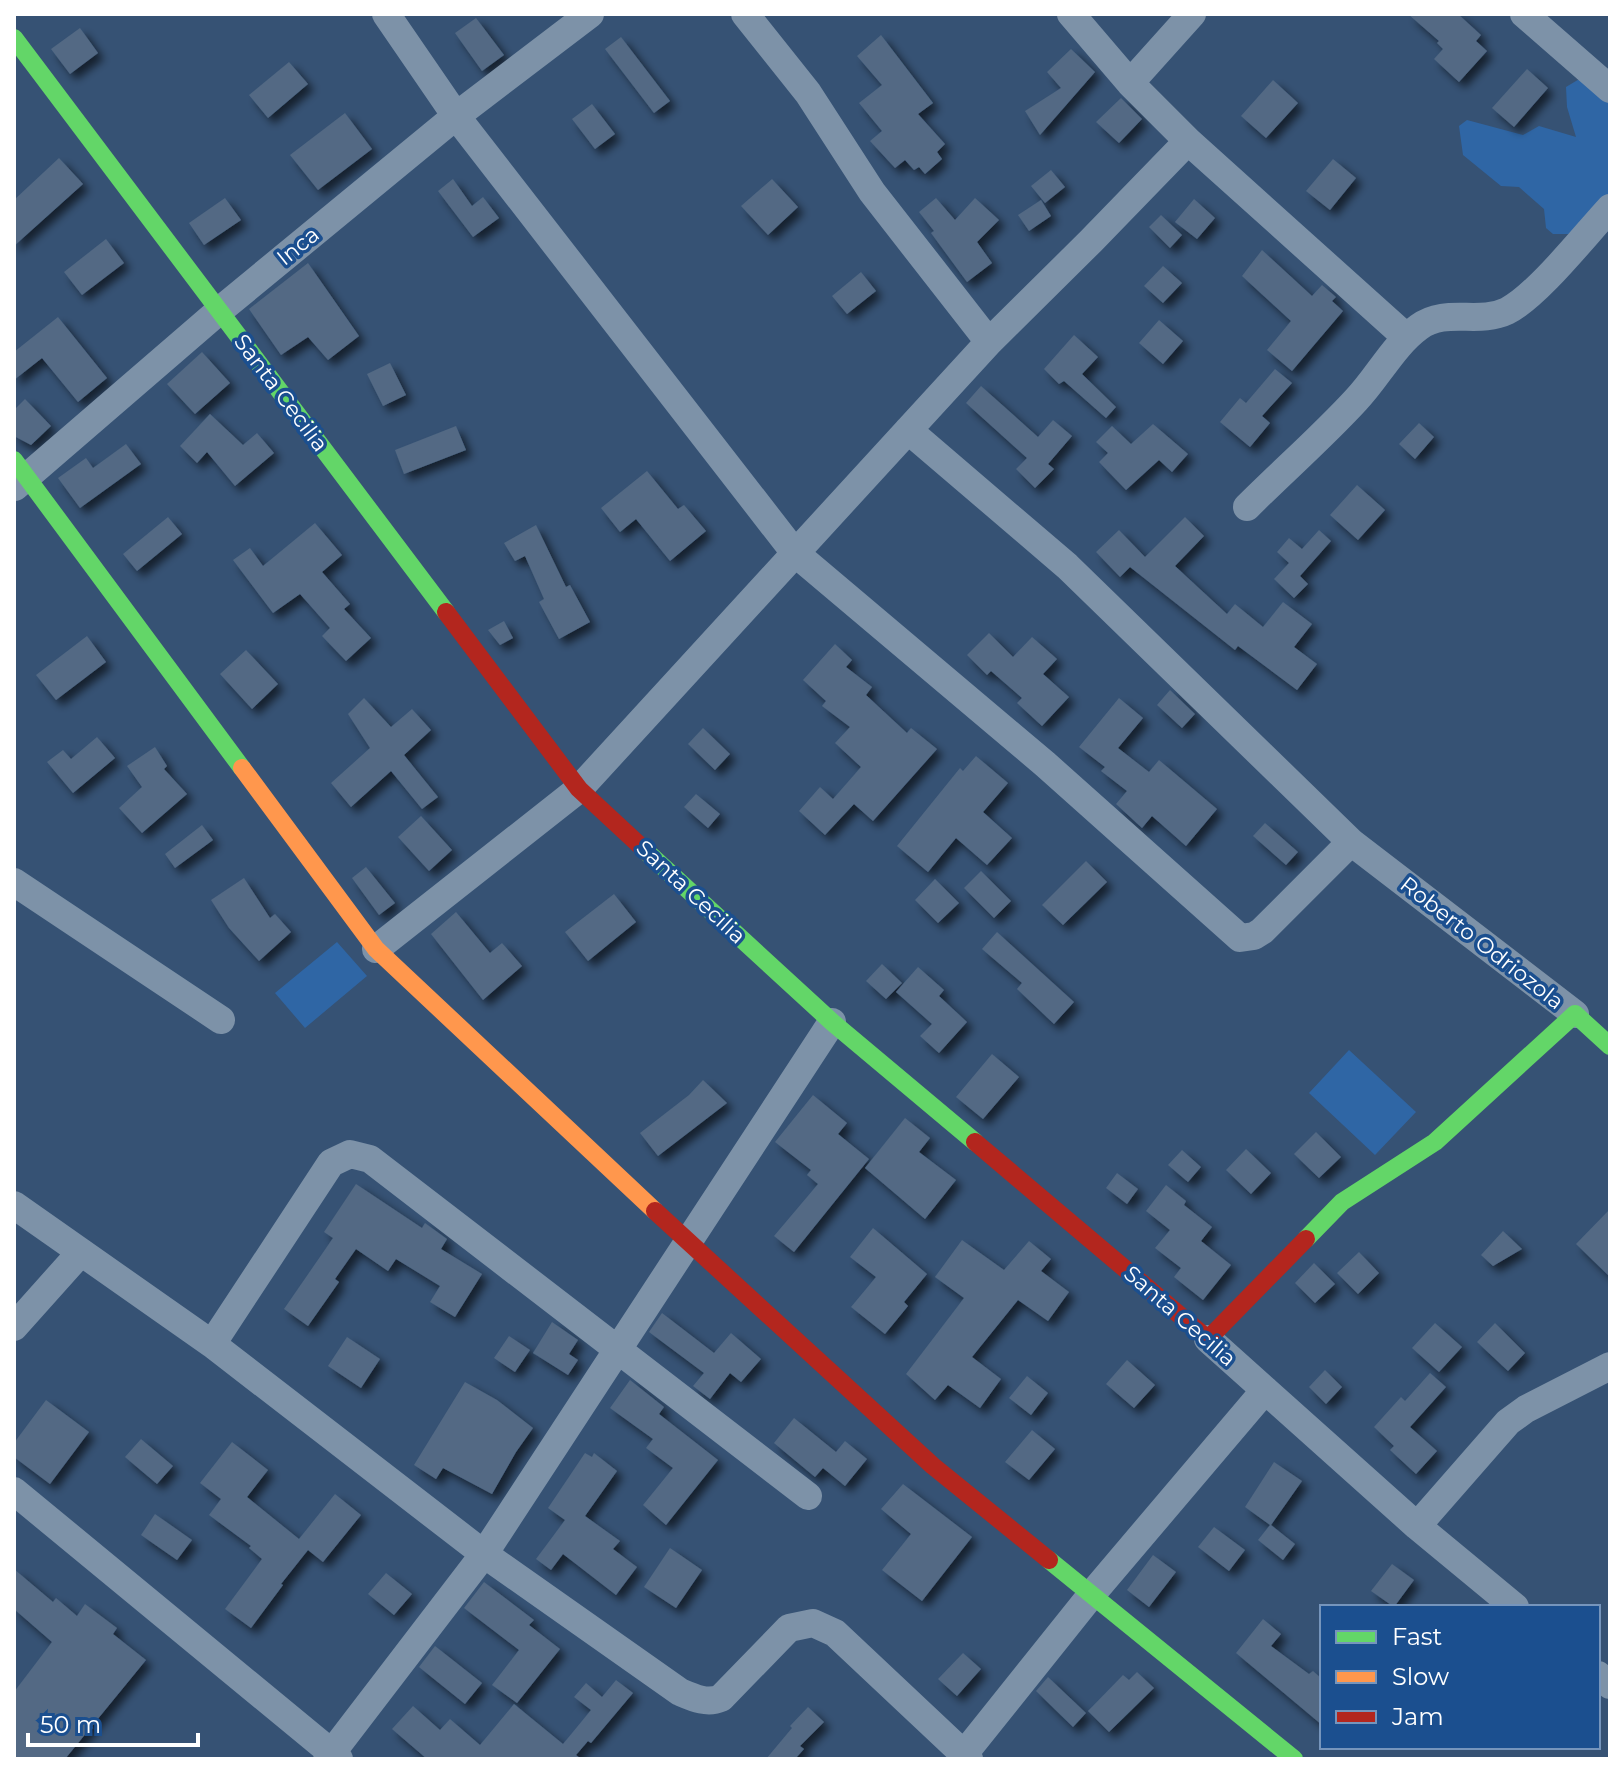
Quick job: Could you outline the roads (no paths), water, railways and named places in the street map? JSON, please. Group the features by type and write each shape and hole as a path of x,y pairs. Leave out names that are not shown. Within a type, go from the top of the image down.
{"street":[{"path":"386,14 456,116 795,553 1033,754 1240,938 1248,938 1262,931 1351,842"},
{"name":"Inca","path":"18,475 456,116 590,14"},
{"path":"745,14 808,93 872,192 989,342"},
{"path":"1071,14 1130,83 1188,141 1406,337"},
{"path":"1130,83 1192,14"},
{"path":"1524,14 1610,89"},
{"name":"Santa Cecilia","path":"14,38 579,789 832,1022 1208,1339 1417,1526 1513,1605"},
{"path":"376,949 579,789 989,342 1188,141"},
{"path":"1247,507 1357,399 1406,337 1423,324 1445,315 1476,317 1508,311 1534,291 1610,208"},
{"name":"Roberto Odriozola","path":"908,430 1067,566 1351,842 1575,1014 1610,1046"},
{"path":"18,475 376,949 688,1242 933,1466 1294,1759"},
{"path":"14,882 221,1020"},
{"path":"1208,1339 1342,1202 1435,1142 1575,1014"},
{"path":"14,1491 333,1757 484,1554 832,1022"},
{"path":"212,1344 331,1163 350,1154 370,1159 808,1496"},
{"path":"14,1205 212,1344 484,1554 680,1692 705,1701 721,1698 789,1628 805,1624 820,1625 835,1633 964,1757 1092,1594 1265,1390"},
{"path":"14,1327 81,1252"},
{"path":"1417,1526 1508,1422 1526,1409 1610,1366"}]}
